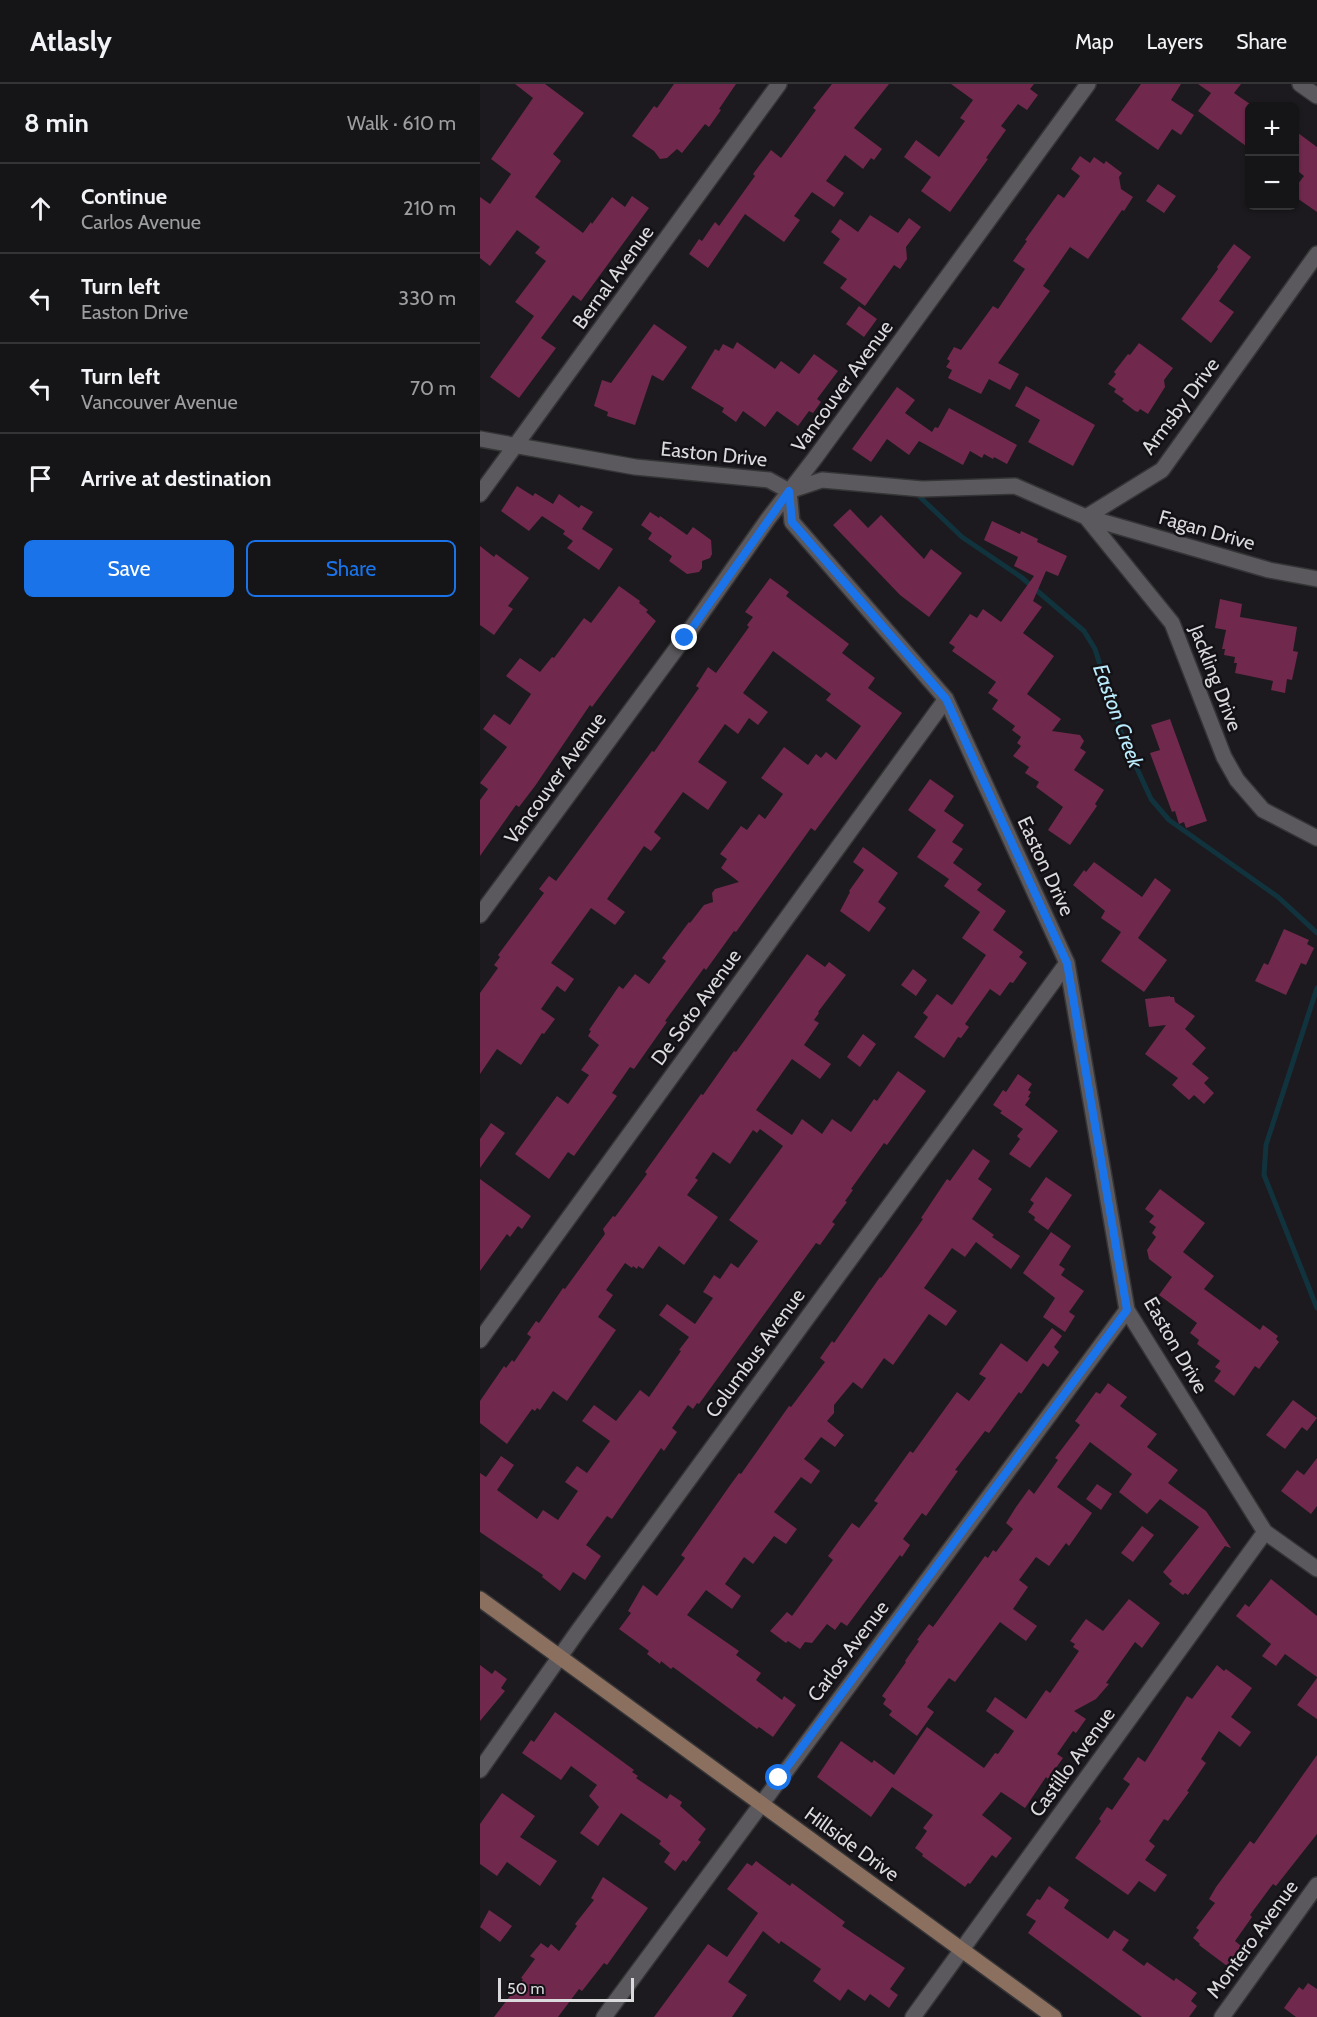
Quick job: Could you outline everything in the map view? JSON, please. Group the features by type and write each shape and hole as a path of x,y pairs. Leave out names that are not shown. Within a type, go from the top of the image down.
{"main road":[{"name":"Hillside Drive","path":"480,1599 1054,2017"}],"street":[{"name":"Bernal Avenue","path":"480,494 780,84"},
{"name":"Vancouver Avenue","path":"480,915 685,638 789,491 1088,84"},
{"path":"1300,84 1317,96"},
{"name":"Armsby Drive","path":"1086,516 1162,470 1317,254"},
{"name":"Easton Drive","path":"480,439 514,447 636,467 769,480 789,491 792,522 946,699 1067,963 1127,1310 1266,1532 1317,1569"},
{"path":"789,491 822,480 922,489 1015,486 1086,516"},
{"name":"Fagan Drive","path":"1086,516 1269,570 1317,579"},
{"name":"Jackling Drive","path":"1086,516 1172,623 1224,757 1237,780 1263,810 1317,838"},
{"name":"De Soto Avenue","path":"480,1340 946,699"},
{"name":"Columbus Avenue","path":"480,1770 1067,963"},
{"name":"Carlos Avenue","path":"604,2017 760,1803 1127,1310"},
{"name":"Castillo Avenue","path":"913,2017 1266,1532"},
{"name":"Montero Avenue","path":"1222,2017 1317,1885"}],"building":[{"path":"515,84 545,84 584,113 553,154 561,161 535,197 583,233 612,197 625,207 632,196 649,208 581,301 573,295 541,338 556,348 519,398 490,377 534,316 515,302 546,261 535,253 540,247 517,230 490,266 480,258 480,197 490,204 511,174 491,159 533,98"},
{"path":"674,84 736,84 709,127 705,124 682,153 677,149 667,158 660,159 654,151 632,136 654,106 657,108"},
{"path":"832,84 889,84 854,128 882,149 874,160 871,158 863,169 845,155 826,181 844,193 834,207 812,192 794,216 800,220 784,242 745,214 708,268 689,254 699,239 702,241 715,222 719,226 771,150 781,158 816,110 813,108"},
{"path":"951,84 1034,84 1030,89 1038,95 1027,110 1018,104 1001,126 1006,130 950,212 921,191 931,177 904,157 916,140 939,157 965,121 960,118 973,100"},
{"path":"1141,84 1181,84 1171,100 1194,115 1181,135 1172,129 1158,150 1115,120"},
{"path":"1198,84 1241,84 1234,93 1247,102 1245,102 1245,145 1198,111 1211,93"},
{"path":"1299,134 1317,147 1317,212 1299,199 1299,182 1304,176 1299,172"},
{"path":"1080,156 1090,163 1094,157 1104,164 1106,161 1122,173 1119,177 1121,189 1133,197 1088,259 1070,247 1043,286 1050,291 998,363 1019,374 1010,390 989,379 981,394 948,378 952,370 946,367 950,361 947,359 954,347 961,350 993,306 998,309 1025,269 1013,261 1058,194 1064,198 1080,176 1071,169"},
{"path":"1158,184 1176,196 1164,213 1146,201"},
{"path":"870,215 898,233 909,218 921,227 906,247 907,259 900,269 894,265 865,306 840,288 847,279 823,263 840,239 831,232 840,219 858,232"},
{"path":"1234,244 1251,257 1219,301 1234,312 1211,343 1181,319"},
{"path":"859,306 877,319 864,337 846,324"},
{"path":"654,324 687,347 663,381 652,375 635,425 607,416 608,412 594,406 602,380 611,383"},
{"path":"737,342 775,369 781,361 799,374 814,354 838,371 817,399 821,402 813,413 809,411 798,426 777,411 765,427 743,411 736,422 722,412 724,408 691,388 715,349 719,351 723,344 733,349"},
{"path":"1139,343 1173,368 1164,380 1165,387 1148,414 1140,409 1138,412 1135,411 1114,392 1116,389 1108,384 1116,374 1114,372"},
{"path":"1026,386 1095,425 1073,466 1028,442 1040,420 1015,406"},
{"path":"897,387 915,400 905,413 932,432 935,427 938,428 949,408 1017,445 1007,464 984,454 982,458 970,451 963,465 919,441 909,455 887,439 871,462 852,449"},
{"path":"517,486 553,504 559,494 579,508 581,505 593,512 582,529 613,549 599,570 567,548 573,541 563,534 565,531 542,516 529,531 501,511"},
{"path":"850,509 868,528 881,515 924,559 931,549 962,573 929,617 900,595 833,525"},
{"path":"650,512 659,518 660,516 687,535 693,527 711,540 712,554 710,558 702,561 702,568 699,572 687,574 669,561 672,556 648,539 652,533 641,525"},
{"path":"992,521 1020,534 1021,531 1038,539 1037,542 1067,556 1058,576 1046,571 1033,601 1042,607 1023,633 1054,656 1027,694 1061,719 1052,731 1080,735 1084,741 1080,748 1086,752 1074,770 1104,790 1095,804 1097,806 1070,845 1048,830 1063,807 1036,787 1039,782 1025,773 1029,767 1013,756 1021,746 1017,743 1021,737 1012,730 1015,726 992,709 998,700 988,693 996,682 952,651 955,647 949,643 970,614 977,618 983,609 1001,622 1034,576 1014,566 1018,557 984,540"},
{"path":"480,546 494,557 496,554 529,578 508,606 513,609 494,635 480,625"},
{"path":"770,578 789,592 786,596 849,644 842,653 875,678 868,688 902,713 815,831 811,828 736,932 734,931 706,970 704,968 665,1021 667,1022 634,1069 630,1067 612,1093 617,1096 574,1156 568,1152 549,1179 515,1154 557,1096 568,1104 589,1075 581,1070 599,1045 588,1036 591,1031 589,1030 619,986 623,989 635,974 649,984 666,961 662,958 689,922 704,905 713,902 712,893 715,889 739,882 721,868 727,859 720,854 741,826 747,830 759,814 765,819 783,794 761,778 784,747 808,765 816,754 821,758 826,752 836,760 861,726 826,700 831,694 773,651 743,693 768,712 758,725 749,718 738,734 725,724 698,762 727,782 708,810 683,792 654,832 661,838 651,851 644,846 607,899 625,912 615,925 591,908 551,963 574,979 565,992 557,986 541,1009 555,1019 544,1034 542,1033 521,1065 497,1049 480,1074 480,993 498,968 494,965 500,957 498,955 544,893 539,889 549,876 556,881 652,751 654,752 699,688 696,686 708,667 716,673 749,627 747,625 753,617 745,612"},
{"path":"619,586 640,601 639,603 648,610 646,612 656,621 592,707 590,705 535,786 519,807 516,805 480,856 480,800 488,789 480,783 507,747 483,729 494,714 510,725 531,694 506,676 520,658 540,672 552,657 554,658 584,618 591,623"},
{"path":"1220,599 1242,604 1240,617 1297,627 1293,651 1298,652 1292,680 1287,679 1285,693 1271,690 1273,681 1235,673 1237,663 1234,663 1235,657 1224,655 1225,649 1222,649 1226,630 1215,628"},
{"path":"1170,719 1207,821 1186,828 1184,822 1179,824 1175,811 1172,812 1150,753 1160,750 1151,725"},
{"path":"930,779 954,796 944,811 964,825 952,842 963,849 953,863 982,884 977,890 1006,911 993,930 1023,952 1019,957 1027,963 1013,983 1010,982 1000,996 990,989 965,1024 969,1027 961,1038 958,1037 944,1058 914,1037 928,1017 923,1013 937,994 952,1005 986,955 962,938 980,912 944,886 949,879 917,857 936,830 908,810"},
{"path":"863,847 898,873 878,902 886,908 869,932 840,911 849,891 864,870 853,862"},
{"path":"1094,862 1142,897 1155,878 1171,890 1138,938 1167,960 1144,992 1101,961 1121,932 1101,918 1105,911 1073,885 1084,870 1086,872"},
{"path":"1284,929 1309,940 1307,944 1314,948 1306,965 1301,963 1286,995 1255,981 1264,963 1268,965"},
{"path":"807,954 825,967 829,962 846,975 818,1012 814,1020 819,1023 804,1045 831,1064 820,1079 792,1059 756,1110 792,1135 802,1119 822,1134 832,1119 851,1132 874,1099 877,1101 898,1071 926,1091 887,1145 884,1143 851,1189 853,1190 845,1201 847,1202 832,1222 835,1224 820,1245 816,1243 699,1404 697,1403 693,1409 688,1405 672,1428 677,1432 664,1451 661,1448 612,1519 607,1516 586,1545 601,1556 585,1580 573,1572 560,1591 542,1577 543,1575 480,1532 480,1473 486,1477 501,1456 514,1465 497,1490 537,1519 543,1510 558,1520 578,1491 565,1482 577,1466 587,1473 610,1441 582,1421 594,1405 616,1421 640,1390 649,1397 689,1337 659,1315 667,1304 695,1324 713,1298 703,1292 714,1275 720,1279 731,1263 738,1268 758,1241 729,1220 783,1146 760,1129 757,1133 753,1130 730,1164 713,1152 695,1178 698,1180 687,1195 718,1217 684,1265 659,1246 643,1269 638,1266 637,1269 633,1266 632,1268 625,1263 606,1290 613,1295 598,1317 616,1330 567,1401 553,1391 540,1410 532,1409 507,1444 480,1423 480,1401 504,1366 506,1368 512,1360 514,1362 531,1337 527,1334 536,1321 539,1323 563,1288 565,1289 605,1234 603,1229 613,1216 615,1217 647,1174 645,1172 701,1094 703,1095 734,1051 736,1052"},
{"path":"913,969 927,980 916,996 901,985"},
{"path":"1170,996 1195,1016 1185,1029 1206,1048 1192,1064 1209,1078 1204,1083 1214,1093 1204,1104 1194,1095 1189,1100 1172,1085 1178,1078 1145,1054 1166,1025 1149,1027 1145,999"},
{"path":"863,1034 876,1044 860,1067 847,1057"},
{"path":"1018,1074 1032,1084 1028,1090 1031,1092 1028,1097 1030,1098 1025,1105 1058,1131 1030,1168 1009,1154 1020,1139 1017,1136 1023,1129 1000,1113 1002,1111 993,1105 1003,1090 1006,1092"},
{"path":"491,1123 505,1133 480,1168 480,1139"},
{"path":"973,1149 990,1161 978,1179 992,1189 972,1219 994,1235 992,1237 1020,1256 1011,1269 976,1242 965,1257 952,1248 924,1288 957,1311 946,1326 929,1314 893,1365 884,1358 862,1389 853,1382 834,1405 834,1413 827,1421 844,1435 835,1447 821,1437 804,1459 820,1471 811,1484 801,1477 774,1512 797,1529 786,1544 774,1536 753,1564 744,1557 725,1584 741,1596 732,1609 706,1590 687,1615 739,1651 736,1655 761,1673 756,1680 782,1700 784,1696 796,1705 773,1737 759,1727 757,1729 673,1667 671,1669 661,1661 660,1664 647,1654 649,1651 619,1629 631,1613 628,1611 643,1585 657,1596 685,1558 681,1555 731,1484 739,1473 741,1474 789,1406 791,1407 825,1362 820,1358 832,1341 834,1343 887,1270 923,1219 921,1218 947,1179 950,1181"},
{"path":"1046,1177 1072,1195 1048,1230 1034,1220 1035,1217 1028,1212 1034,1203 1030,1200"},
{"path":"480,1179 531,1216 522,1229 518,1226 510,1237 507,1234 480,1271"},
{"path":"1160,1189 1205,1223 1183,1252 1214,1276 1204,1289 1260,1330 1263,1325 1278,1336 1276,1339 1279,1342 1259,1369 1255,1366 1234,1396 1214,1381 1221,1371 1215,1367 1220,1361 1197,1344 1199,1340 1190,1333 1197,1323 1159,1295 1172,1277 1149,1259 1147,1250 1156,1237 1152,1233 1156,1227 1149,1222 1154,1216 1145,1209"},
{"path":"1051,1232 1071,1246 1059,1265 1065,1269 1061,1275 1084,1291 1069,1312 1075,1316 1065,1332 1043,1317 1055,1298 1023,1273"},
{"path":"1052,1328 1062,1336 1054,1347 1059,1352 1048,1367 1043,1363 989,1433 985,1431 955,1470 958,1471 926,1516 922,1513 903,1539 910,1545 902,1557 900,1555 847,1626 841,1622 835,1630 827,1624 812,1643 805,1642 800,1649 788,1641 786,1643 770,1631 787,1612 792,1616 833,1560 828,1556 852,1523 859,1528 878,1503 874,1501 910,1451 913,1453 957,1392 969,1401 986,1378 979,1374 1001,1343 1027,1362"},
{"path":"1108,1383 1127,1397 1120,1406 1157,1434 1147,1447 1178,1470 1168,1483 1206,1511 1231,1548 1225,1546 1188,1595 1185,1593 1183,1595 1169,1584 1172,1581 1163,1572 1199,1527 1160,1499 1147,1514 1119,1492 1132,1474 1090,1442 1057,1487 1092,1513 1069,1546 1066,1543 1049,1566 1036,1557 1019,1580 1028,1587 1013,1609 1037,1626 1026,1641 1000,1622 955,1682 949,1678 927,1707 934,1712 917,1736 889,1715 892,1711 883,1704 886,1699 882,1696 929,1624 933,1627 985,1556 988,1558 993,1550 996,1552 1013,1529 1006,1523 1016,1507 1029,1489 1034,1494 1058,1460 1055,1458 1080,1425 1075,1421 1096,1392 1100,1394"},
{"path":"1293,1400 1317,1418 1307,1431 1302,1427 1285,1449 1266,1435"},
{"path":"1317,1458 1317,1506 1311,1514 1281,1491 1297,1470 1304,1475"},
{"path":"1097,1484 1112,1494 1101,1510 1086,1499"},
{"path":"1142,1526 1154,1535 1133,1562 1121,1553"},
{"path":"1271,1579 1317,1616 1317,1677 1285,1654 1276,1666 1262,1656 1271,1644 1236,1616 1245,1604 1249,1607"},
{"path":"1129,1599 1160,1623 1142,1648 1135,1642 1106,1683 1109,1684 1096,1699 1074,1711 1086,1719 1076,1733 1073,1731 1057,1754 1063,1758 1048,1779 1046,1777 1025,1808 1001,1792 982,1815 1012,1838 996,1858 992,1855 970,1884 968,1883 965,1887 922,1856 923,1854 915,1848 927,1831 923,1828 933,1815 892,1787 871,1817 817,1777 841,1741 872,1763 874,1760 894,1775 927,1727 984,1768 995,1753 998,1754 1014,1731 986,1711 995,1697 1026,1719 1046,1690 1050,1693 1079,1651 1070,1641 1086,1619 1103,1631"},
{"path":"480,1665 492,1674 495,1670 507,1679 501,1688 505,1691 480,1721"},
{"path":"1217,1665 1252,1688 1231,1717 1251,1732 1240,1747 1219,1731 1201,1759 1206,1763 1187,1791 1189,1792 1168,1821 1164,1819 1149,1841 1155,1846 1145,1860 1167,1875 1155,1892 1139,1881 1128,1895 1075,1858 1101,1821 1099,1819 1107,1807 1112,1810 1130,1784 1123,1779 1138,1757 1145,1762 1187,1696 1192,1699"},
{"path":"1317,1678 1317,1719 1297,1705"},
{"path":"555,1712 634,1770 632,1772 638,1776 636,1778 667,1799 670,1794 682,1802 680,1806 706,1829 698,1840 701,1842 686,1862 683,1860 675,1871 664,1862 670,1853 659,1844 661,1841 621,1813 598,1846 580,1833 599,1807 589,1796 597,1785 571,1766 561,1780 522,1753 531,1740 534,1742"},
{"path":"1317,1755 1317,1834 1276,1886 1273,1884 1250,1915 1252,1917 1235,1941 1241,1946 1227,1966 1193,1938 1199,1930 1196,1928 1215,1903 1209,1899 1216,1887 1250,1841 1254,1844"},
{"path":"502,1793 535,1816 520,1837 557,1861 540,1886 507,1862 497,1876 480,1864 480,1824"},
{"path":"756,1861 790,1886 792,1883 845,1922 842,1926 905,1968 890,1989 898,1995 889,2008 870,1994 865,2001 848,1989 840,2001 813,1981 821,1969 781,1941 779,1944 763,1931 728,1982 747,1995 732,2017 654,2017 708,1944 727,1957 758,1913 727,1889 747,1863 752,1866"},
{"path":"603,1877 648,1908 607,1965 604,1963 582,1991 579,1989 558,2017 494,2017 523,1979 521,1978 535,1959 530,1956 541,1943 548,1948 551,1944 559,1951 577,1926 575,1924 594,1900 591,1898"},
{"path":"1049,1886 1069,1900 1064,1908 1108,1939 1114,1930 1129,1940 1122,1950 1144,1966 1147,1962 1174,1981 1176,1978 1197,1993 1191,2001 1197,2006 1189,2017 1142,2017 1028,1933 1036,1921 1026,1915"},
{"path":"489,1910 512,1926 500,1942 480,1927"},
{"path":"1308,1983 1317,1989 1317,2017 1296,2017 1284,2008 1299,1987 1303,1990"}],"waterway":[{"name":"Easton Creek","path":"920,497 962,537 1021,577 1084,631 1095,649 1123,738 1151,799 1169,820 1278,897 1317,933"},
{"name":"Easton Creek","path":"1317,988 1266,1145 1264,1175 1317,1308"}],"route":[{"path":"685,638 789,491 792,522 946,699 1067,963 1127,1310 779,1778"}]}
